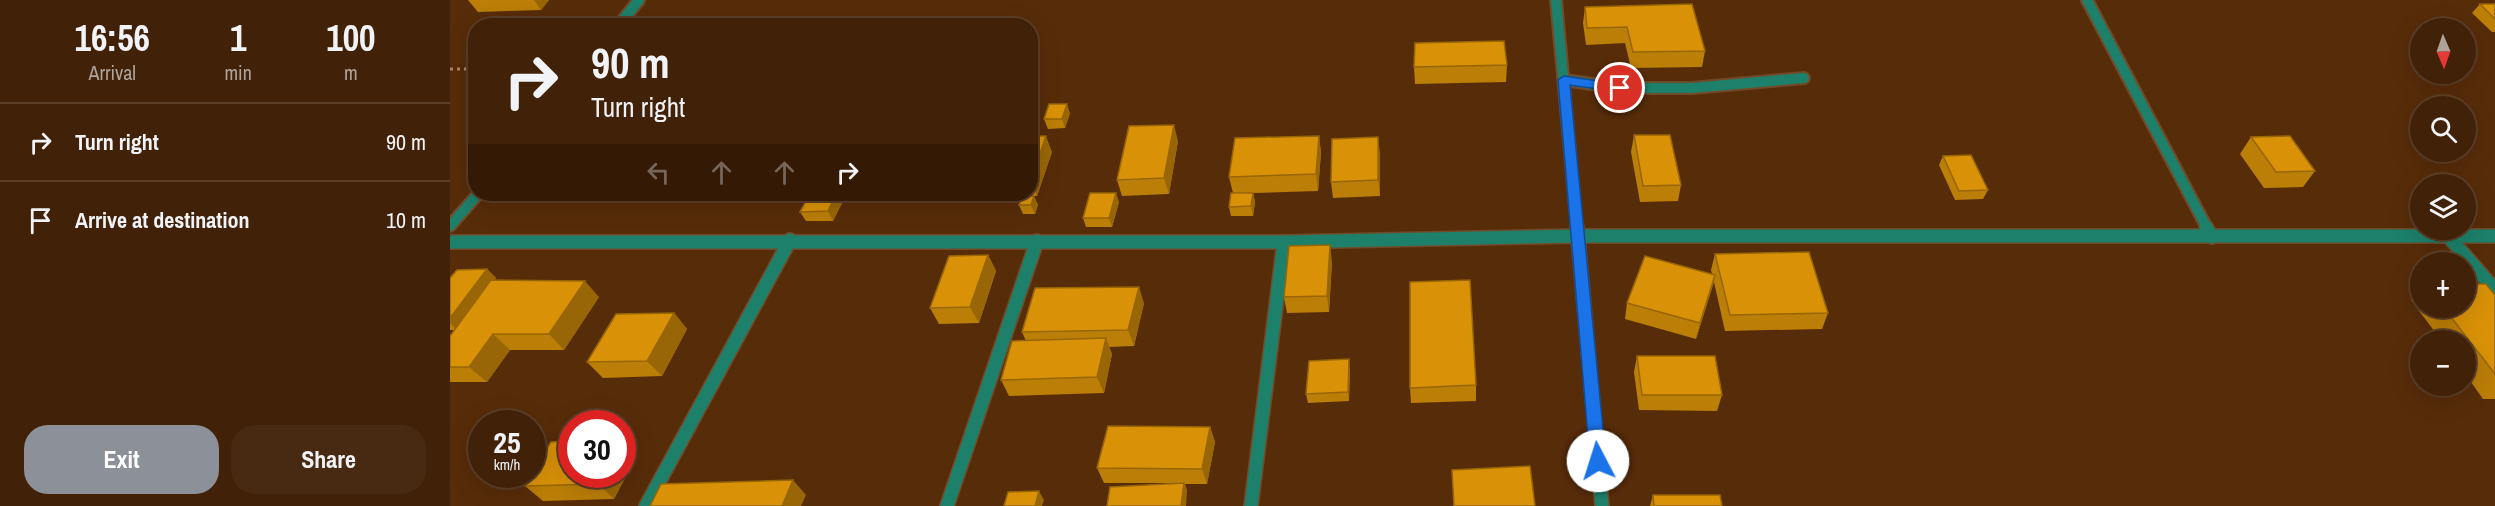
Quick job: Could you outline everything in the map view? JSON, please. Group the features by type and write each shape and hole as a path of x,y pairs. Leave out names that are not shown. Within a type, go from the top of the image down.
{"street":[{"path":"624,18 639,0"},
{"path":"1556,0 1602,506"},
{"path":"2087,0 2212,237"},
{"path":"1564,80 1620,88 1692,88 1803,78"},
{"path":"450,226 472,201"},
{"path":"450,242 790,240 1284,242 1578,236 2410,236"},
{"path":"2476,236 2495,236"},
{"path":"646,506 790,240"},
{"path":"2451,240 2495,290"},
{"path":"947,506 1037,241"},
{"path":"1251,506 1284,242"}],"path":[{"path":"450,69 468,69"}],"building":[{"path":"1692,4 1705,51 1633,52 1627,27 1587,28 1585,7"},
{"path":"2480,4 2495,4 2495,19"},
{"path":"1504,41 1507,65 1414,67 1415,43"},
{"path":"1049,104 1067,104 1062,119 1044,119"},
{"path":"1174,125 1164,178 1117,180 1129,126"},
{"path":"1634,135 1670,135 1681,185 1643,186"},
{"path":"1038,136 1046,136 1038,159"},
{"path":"1319,136 1316,174 1229,177 1235,138"},
{"path":"2290,136 2315,171 2276,172 2251,137"},
{"path":"1378,137 1378,180 1331,182 1332,139"},
{"path":"1971,155 1988,190 1959,191 1943,156"},
{"path":"1090,193 1116,193 1109,218 1083,218"},
{"path":"1231,193 1253,193 1251,206 1229,207"},
{"path":"806,201 833,201 828,211 800,212"},
{"path":"1020,201 1032,201 1031,205 1019,205"},
{"path":"1330,245 1327,296 1284,297 1289,246"},
{"path":"1809,252 1828,313 1730,315 1715,254"},
{"path":"988,255 970,307 930,308 949,256"},
{"path":"1645,256 1715,275 1700,323 1627,303"},
{"path":"487,269 450,318 450,278 457,270"},
{"path":"491,280 585,281 549,334 493,334 469,367 450,367 450,336"},
{"path":"1470,280 1476,385 1410,388 1410,282"},
{"path":"2476,284 2486,284 2495,295 2495,374 2476,349 2476,330 2461,330 2452,318 2476,318"},
{"path":"1139,287 1128,330 1022,332 1035,288"},
{"path":"674,313 647,361 587,362 616,314"},
{"path":"1106,338 1097,377 1001,380 1012,341"},
{"path":"1637,356 1715,356 1722,395 1642,395"},
{"path":"1349,359 1348,392 1306,394 1309,361"},
{"path":"1108,426 1210,427 1202,469 1097,468"},
{"path":"551,442 558,442 558,485 546,485 546,450"},
{"path":"1530,466 1535,506 1454,506 1452,470"},
{"path":"793,480 782,506 650,506 661,484"},
{"path":"1184,483 1181,506 1107,506 1110,487"},
{"path":"1039,491 1035,506 1004,506 1008,492"},
{"path":"1653,495 1720,495 1722,506 1654,506"}],"route":[{"path":"1598,461 1564,80 1620,88"}]}
